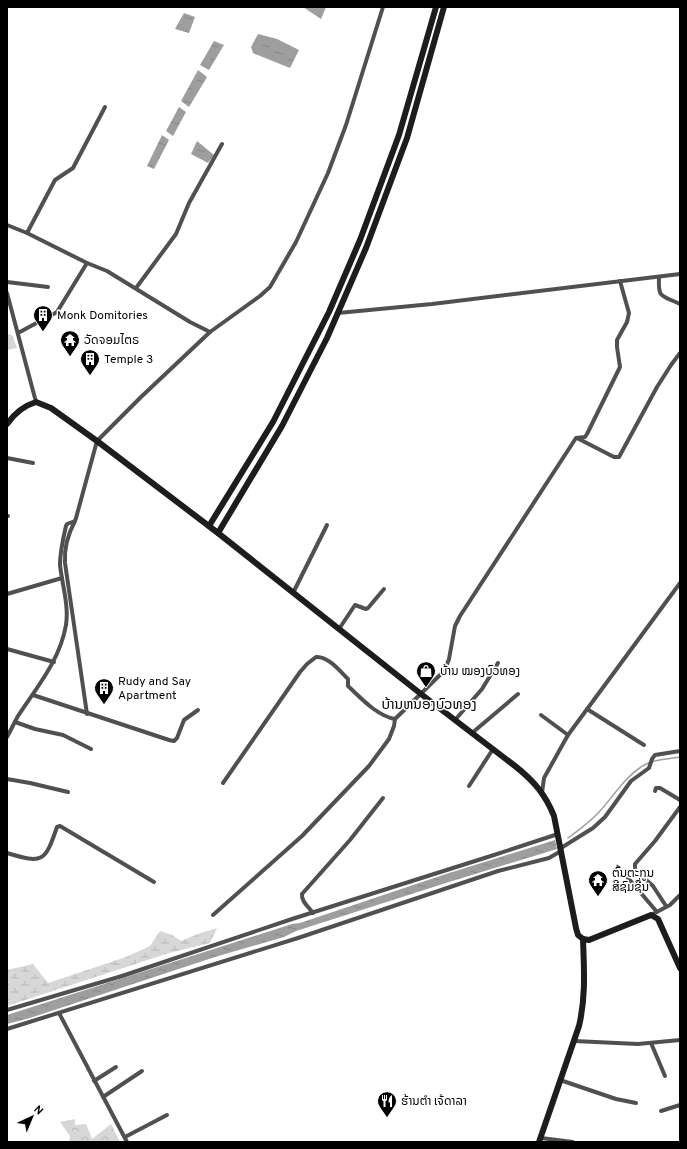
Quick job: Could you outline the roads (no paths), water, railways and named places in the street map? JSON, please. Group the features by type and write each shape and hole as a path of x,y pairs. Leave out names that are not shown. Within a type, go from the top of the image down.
{"street":[{"path":"87,714 65,563 66,546 70,529 75,521 97,441 210,332 270,287 296,242 328,173 342,137 383,7"},
{"path":"209,526 273,422 328,312 360,240 399,135 436,7"},
{"path":"218,533 282,426 338,313 366,248 407,138 444,7"},
{"path":"27,233 55,180 73,168 105,107"},
{"path":"136,288 176,234 189,203 222,144"},
{"path":"7,225 107,271 190,322 210,332"},
{"path":"18,333 57,312 87,263"},
{"path":"338,313 432,304 680,274"},
{"path":"659,277 660,295 680,304"},
{"path":"213,915 302,836 369,766 389,739 395,719 443,672 449,659 455,626 460,616 577,438 585,437 587,434 620,367 617,340 627,322 629,313 620,281"},
{"path":"7,282 48,287"},
{"path":"7,293 36,402"},
{"path":"577,438 614,457 619,457 657,387 671,364 680,353"},
{"path":"7,424 10,416 27,405 36,402 51,408 218,533 421,694 530,778 542,793 548,801 554,816 576,928 582,939 584,997 583,1010 574,1041 540,1140 573,1142"},
{"path":"7,458 33,464"},
{"path":"7,737 54,662 66,624 67,614 60,555 66,526 67,524 75,521"},
{"path":"293,593 327,525"},
{"path":"7,594 62,578"},
{"path":"542,793 544,778 568,735 680,583"},
{"path":"339,629 355,605 366,609 368,608 384,589"},
{"path":"7,649 54,662"},
{"path":"223,783 300,672 316,657 320,657 328,661 348,679 348,686 367,703 387,718 395,719"},
{"path":"455,720 482,689 498,663"},
{"path":"472,733 518,694"},
{"path":"32,695 174,741 177,738 184,720 198,710"},
{"path":"587,709 644,745"},
{"path":"541,715 568,735"},
{"path":"15,722 35,729 62,735 91,748"},
{"path":"469,786 493,749"},
{"path":"7,1029 59,1014 298,938 498,871 549,858 600,823 630,781 649,768 655,755 680,751"},
{"path":"7,779 68,792"},
{"path":"655,791 656,788 660,788 680,800"},
{"path":"313,913 302,900 302,894 350,840 383,798"},
{"path":"666,906 653,886 635,870 635,864 655,841 680,807"},
{"path":"7,853 34,860 40,858 46,854 51,846 58,826 154,882"},
{"path":"7,1010 122,976 558,834"},
{"path":"623,872 658,919 680,968"},
{"path":"582,939 589,940 654,914 680,895"},
{"path":"59,1014 127,1142"},
{"path":"574,1041 638,1044 680,1040"},
{"path":"651,1043 665,1076"},
{"path":"94,1081 116,1067"},
{"path":"103,1097 142,1071"},
{"path":"560,1080 616,1099 636,1103"},
{"path":"662,1110 680,1105"},
{"path":"125,1137 167,1115"}],"water":[{"path":"303,7 326,7 321,19"},
{"path":"184,13 195,17 189,33 175,29"},
{"path":"258,34 277,39 299,50 290,68 253,53 251,47"},
{"path":"214,41 224,45 209,70 200,65"},
{"path":"198,70 207,77 189,107 181,101"},
{"path":"179,107 186,112 173,136 166,131"},
{"path":"162,135 169,140 154,169 147,166"},
{"path":"197,141 214,155 208,163 191,154"},
{"path":"555,840 557,849 449,882 296,931 284,937 215,957 30,1018 7,1024 7,1015 292,924 300,923 446,874"}],"waterway":[{"path":"568,838 596,816 635,771 645,764 680,757"}],"place":[{"name":"Monk Domitories","path":"43,332"},
{"name":"ວັດຈອມໄຕຣ","path":"70,357"},
{"name":"Temple 3","path":"90,376"},
{"name":"ບ້ານ ໝອງບົວທອງ","path":"426,688"},
{"name":"Rudy and Say Apartment","path":"104,705"},
{"name":"ຕົ້ນຕະກູນ ສີຊົມຊື່ນ","path":"598,897"},
{"name":"ຮ້ານຕຳ ເຈ້ດາລາ","path":"387,1118"}],"district":[{"name":"ບ້ານຫນອງບົວທອງ","path":"429,704"}]}
